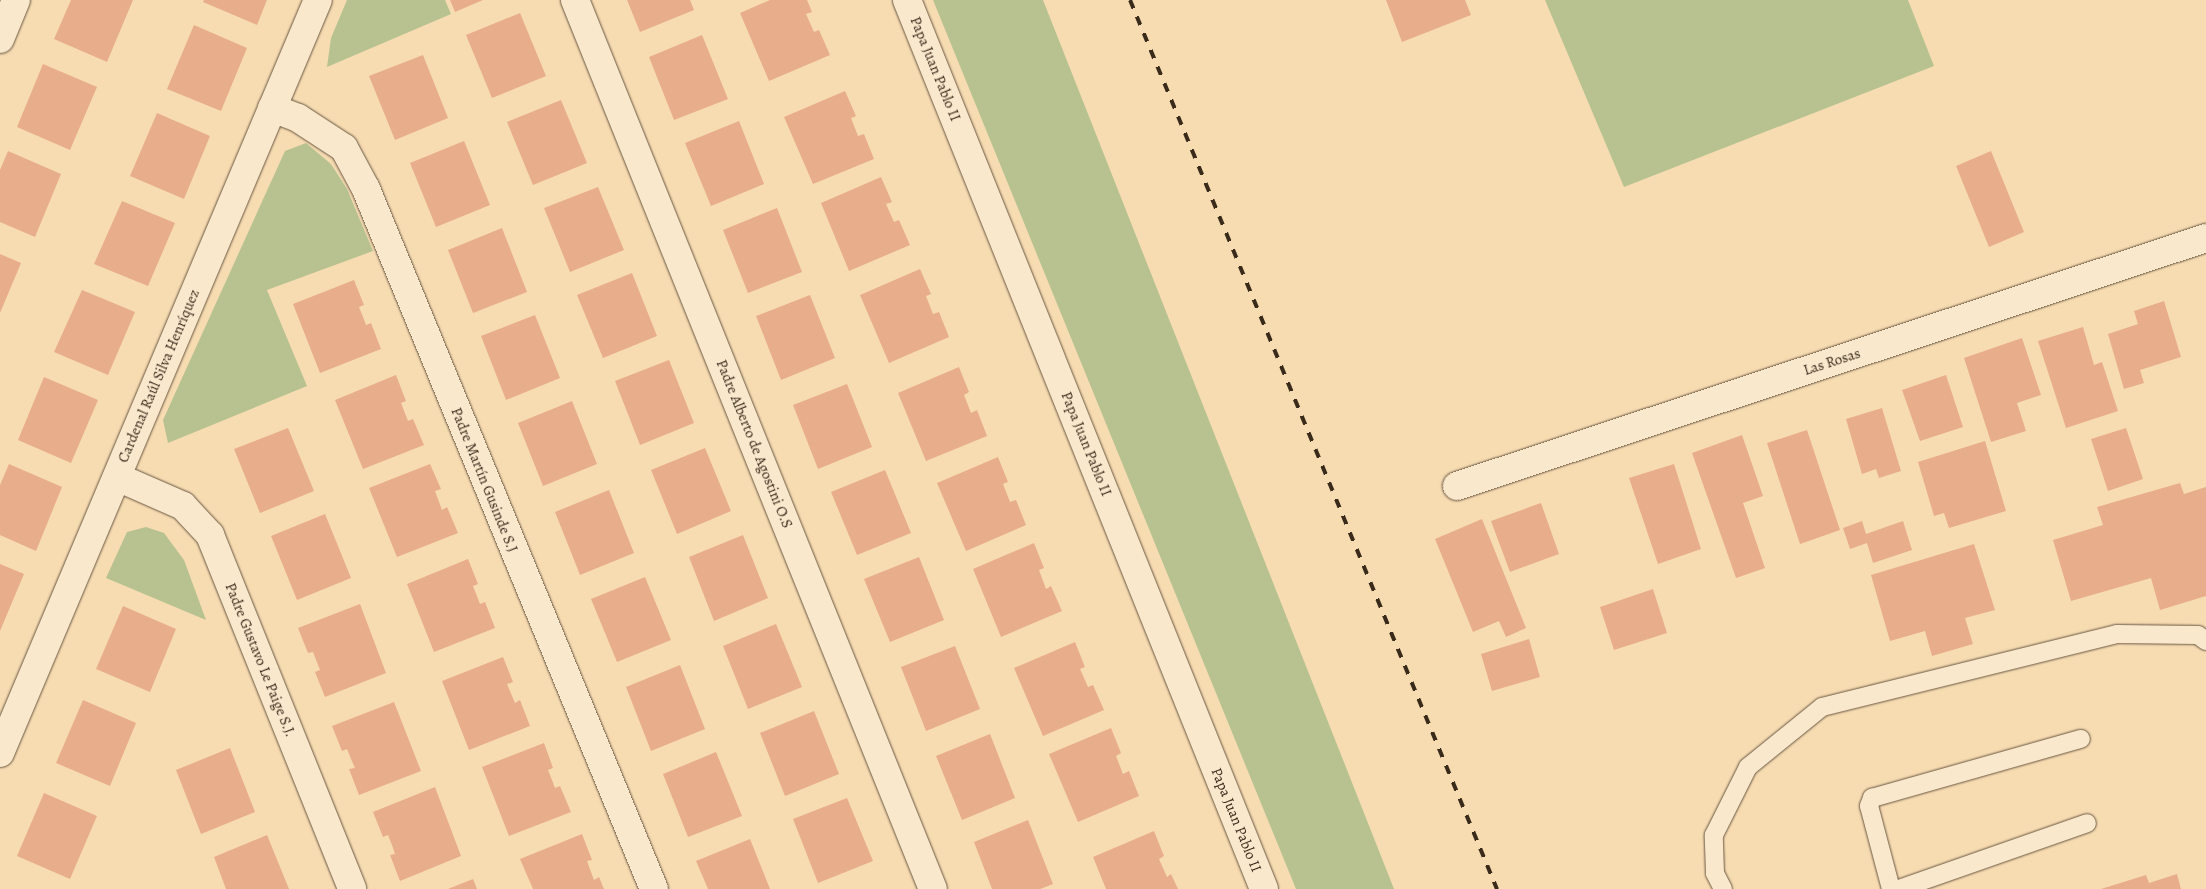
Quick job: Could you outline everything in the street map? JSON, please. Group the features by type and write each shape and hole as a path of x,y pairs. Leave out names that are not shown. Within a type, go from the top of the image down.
{"street":[{"path":"0,39 16,0"},
{"name":"Cardenal Raúl Silva Henríquez","path":"0,753 318,0"},
{"name":"Padre Alberto de Agostini O.S","path":"575,0 933,889"},
{"name":"Papa Juan Pablo II","path":"907,0 1264,889"},
{"name":"Padre Martín Gusinde S.J","path":"272,108 298,118 344,148 366,189 654,889"},
{"name":"Las Rosas","path":"1457,486 2206,238"},
{"name":"Padre Gustavo Le Paige S.J.","path":"117,477 183,506 210,535 352,889"}],"lane":[{"path":"1723,889 1716,873 1714,835 1748,768 1822,707 2117,634 2198,634 2206,641"},
{"path":"1891,889 1869,806 1872,798 2081,739"},
{"path":"1899,889 2087,823"}],"green space":[{"path":"347,0 445,0 451,14 327,67 331,38"},
{"path":"933,0 1043,0 1394,889 1296,889"},
{"path":"1545,0 1908,0 1934,66 1624,187"},
{"path":"306,143 331,164 347,189 373,251 267,290 307,386 168,443 163,420 285,151"},
{"path":"146,527 164,533 184,560 206,620 106,578 127,532"}],"building":[{"path":"71,0 133,0 107,62 54,39"},
{"path":"204,0 267,0 257,25 203,2"},
{"path":"450,0 483,0 455,12"},
{"path":"627,0 690,0 694,10 640,32"},
{"path":"770,0 807,0 812,12 806,14 814,32 819,30 830,55 769,81 740,13"},
{"path":"1386,0 1465,0 1471,15 1402,42"},
{"path":"520,13 546,76 492,98 466,35"},
{"path":"194,25 247,48 221,111 167,89"},
{"path":"702,35 728,99 674,120 649,57"},
{"path":"423,55 448,118 395,140 369,76"},
{"path":"43,64 97,87 70,150 17,127"},
{"path":"845,91 856,116 851,118 858,136 864,134 874,159 813,184 784,117"},
{"path":"561,100 587,163 533,185 507,122"},
{"path":"157,113 210,136 184,199 130,176"},
{"path":"739,121 764,184 711,206 685,143"},
{"path":"464,141 490,205 436,227 410,163"},
{"path":"8,151 61,174 35,237 0,222 0,170"},
{"path":"1991,151 2024,232 1989,247 1956,166"},
{"path":"881,177 892,202 886,204 894,222 899,220 910,245 849,271 821,203"},
{"path":"598,187 624,250 570,272 544,208"},
{"path":"122,201 175,223 148,286 94,264"},
{"path":"777,208 802,272 748,293 723,230"},
{"path":"502,228 527,292 473,313 448,250"},
{"path":"0,254 21,263 0,313"},
{"path":"920,269 931,294 926,296 933,314 939,312 949,337 889,363 860,295"},
{"path":"632,273 657,336 603,358 577,295"},
{"path":"354,280 364,305 359,307 366,325 371,323 381,349 320,373 293,304"},
{"path":"82,290 135,312 108,375 54,352"},
{"path":"810,295 835,358 781,380 756,316"},
{"path":"2164,301 2181,357 2140,370 2144,383 2124,389 2108,334 2138,324 2134,311"},
{"path":"535,315 560,378 506,400 481,336"},
{"path":"2083,327 2094,365 2102,362 2118,411 2066,428 2038,341"},
{"path":"2022,338 2041,395 2017,403 2026,431 1991,442 1964,358"},
{"path":"669,360 694,423 640,445 615,381"},
{"path":"959,367 969,392 964,395 971,413 977,410 987,436 926,461 898,393"},
{"path":"396,375 406,401 401,403 408,421 413,419 424,445 363,469 335,400"},
{"path":"1946,375 1963,427 1920,441 1902,390"},
{"path":"44,377 98,400 71,463 18,440"},
{"path":"847,384 872,447 818,469 793,405"},
{"path":"572,401 597,464 543,486 518,423"},
{"path":"1882,408 1901,471 1879,478 1876,469 1862,474 1846,419"},
{"path":"288,428 314,491 260,513 234,449"},
{"path":"2126,428 2143,479 2108,491 2091,439"},
{"path":"1807,430 1840,530 1800,544 1767,443"},
{"path":"1742,435 1763,496 1743,503 1765,568 1736,578 1692,453"},
{"path":"1985,441 2006,511 1949,528 1944,513 1934,516 1918,462"},
{"path":"705,448 731,511 677,534 651,470"},
{"path":"998,457 1008,482 1003,484 1010,502 1016,500 1026,525 966,551 937,483"},
{"path":"9,464 62,487 36,551 0,535 0,485"},
{"path":"430,464 441,489 435,491 442,510 447,507 458,533 397,557 369,488"},
{"path":"1674,464 1701,549 1658,564 1629,478"},
{"path":"885,470 911,533 857,555 831,492"},
{"path":"2180,483 2184,494 2206,487 2206,596 2160,610 2151,578 2071,601 2053,540 2103,525 2097,507"},
{"path":"609,490 634,553 580,575 555,512"},
{"path":"1541,503 1559,554 1510,572 1491,521"},
{"path":"325,514 351,578 297,600 271,536"},
{"path":"1482,519 1526,628 1506,637 1499,621 1473,632 1435,539"},
{"path":"1862,521 1866,534 1903,521 1912,550 1873,563 1867,543 1850,549 1843,528"},
{"path":"743,535 768,598 714,621 689,557"},
{"path":"1034,543 1044,568 1039,570 1046,589 1051,586 1062,611 1001,637 973,569"},
{"path":"1974,544 1995,610 1965,618 1973,644 1932,656 1925,631 1890,641 1871,575"},
{"path":"919,557 944,620 890,642 864,579"},
{"path":"468,559 478,584 473,586 480,604 485,602 495,628 434,652 407,584"},
{"path":"0,564 24,574 0,631"},
{"path":"645,577 671,640 617,662 591,599"},
{"path":"1653,589 1667,633 1614,650 1600,607"},
{"path":"360,604 386,673 325,697 315,672 320,670 313,652 308,653 298,628"},
{"path":"123,606 176,629 150,692 96,669"},
{"path":"776,624 802,687 748,709 723,646"},
{"path":"1529,639 1540,677 1492,691 1481,654"},
{"path":"1075,642 1085,667 1080,669 1088,687 1093,685 1104,710 1043,736 1014,668"},
{"path":"955,646 980,709 926,731 901,667"},
{"path":"503,657 513,682 507,684 515,703 520,700 530,726 469,750 442,681"},
{"path":"680,665 705,729 651,751 626,687"},
{"path":"83,700 136,723 110,786 56,763"},
{"path":"394,702 421,771 359,795 349,769 355,768 347,749 342,751 332,726"},
{"path":"814,711 839,774 785,796 760,733"},
{"path":"1111,728 1121,753 1116,756 1123,774 1129,771 1139,796 1078,822 1049,754"},
{"path":"990,734 1015,798 962,820 936,756"},
{"path":"544,743 553,768 548,770 555,788 560,786 571,812 509,836 482,767"},
{"path":"230,748 255,812 201,834 176,770"},
{"path":"716,752 742,816 688,837 663,774"},
{"path":"435,787 461,856 400,881 390,855 395,854 392,845 388,835 383,837 373,812"},
{"path":"44,793 97,816 70,879 17,856"},
{"path":"847,798 873,861 818,883 793,819"},
{"path":"1028,820 1053,884 1040,889 992,889 974,842"},
{"path":"1154,831 1164,856 1159,859 1167,877 1171,874 1178,889 1106,889 1093,857"},
{"path":"582,834 592,860 587,861 594,880 599,877 604,889 533,889 520,859"},
{"path":"267,835 289,889 226,889 214,857"},
{"path":"750,839 770,889 708,889 696,861"},
{"path":"2177,874 2181,889 2101,889 2146,875 2149,883"},
{"path":"473,879 477,889 448,889"}],"railway":[{"path":"1130,0 1497,889"}]}
